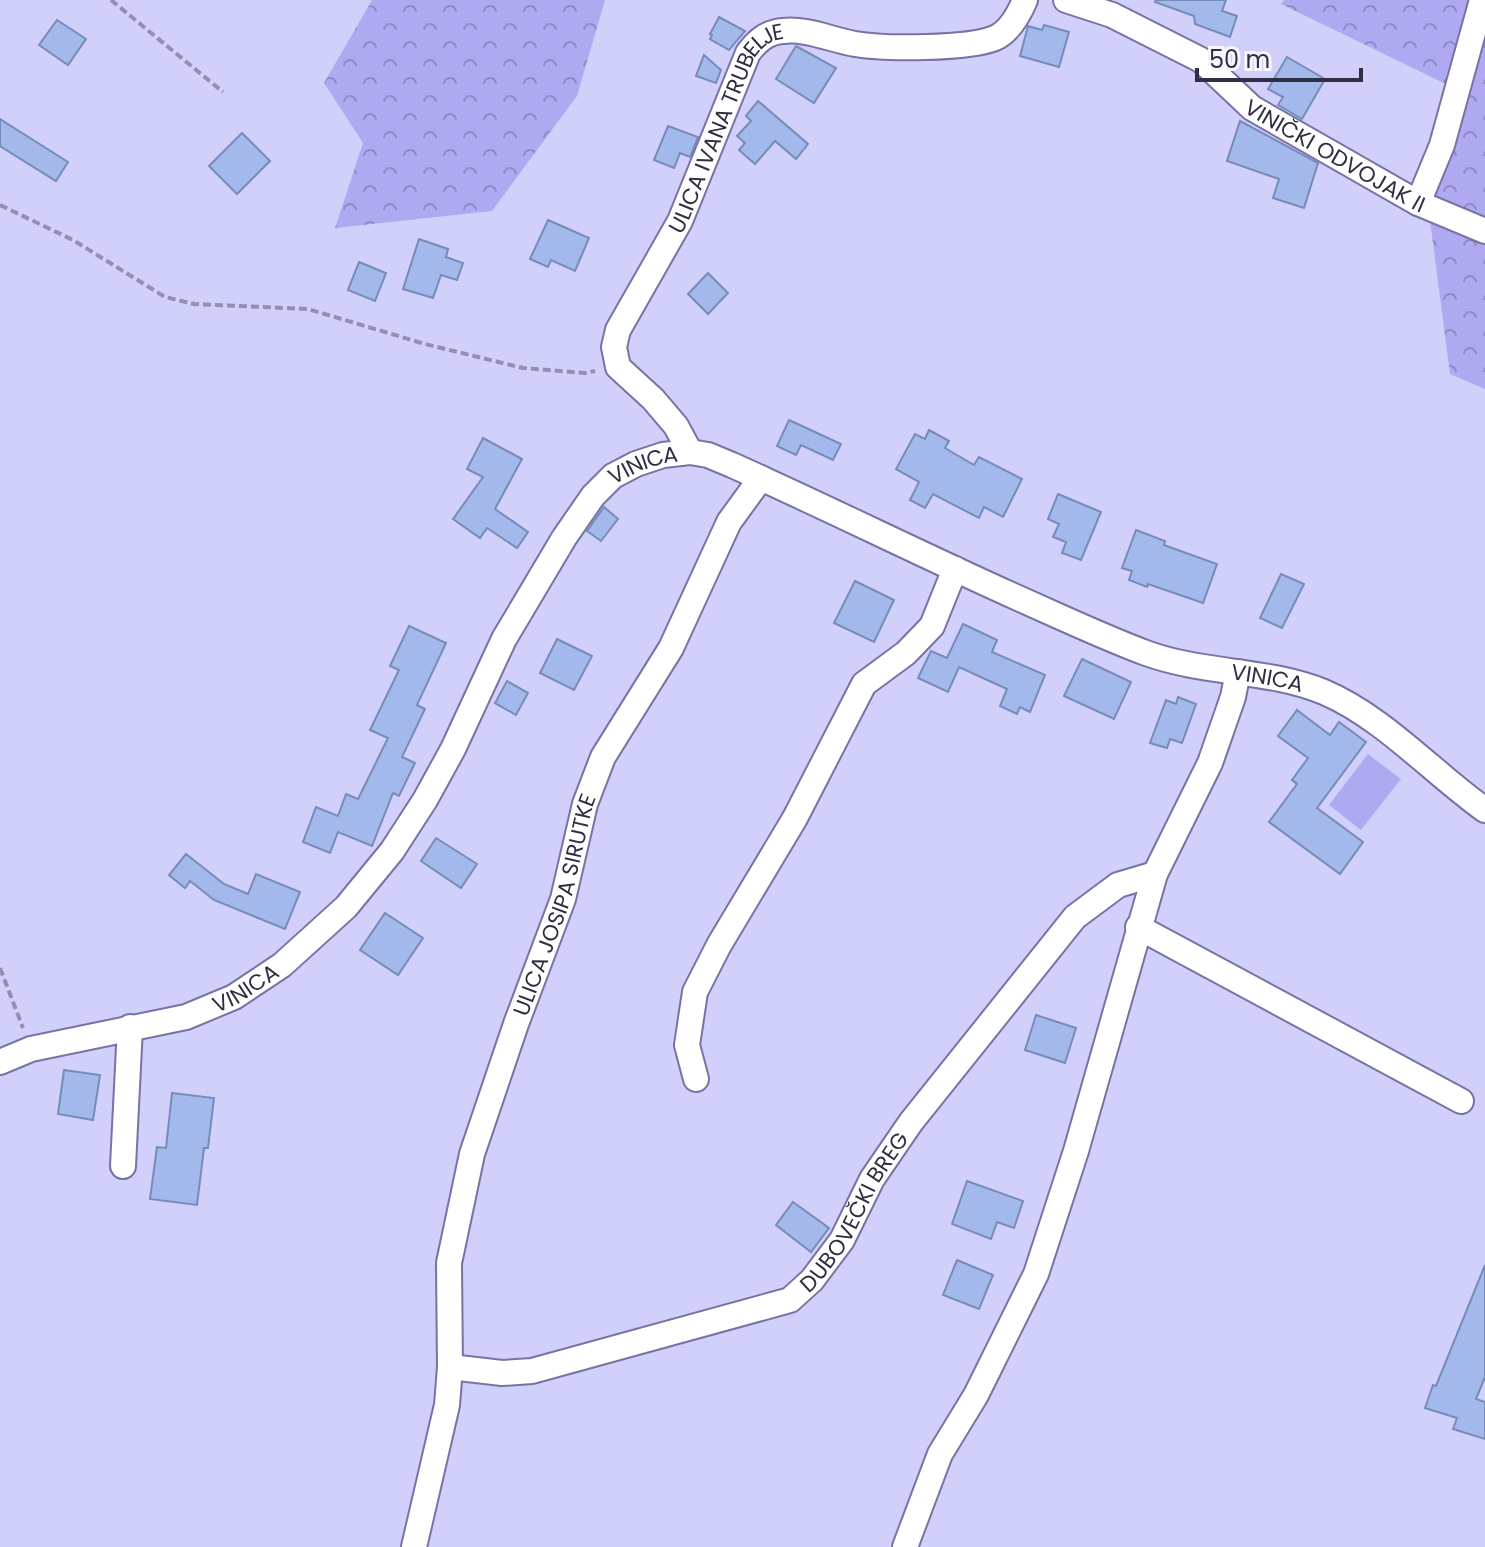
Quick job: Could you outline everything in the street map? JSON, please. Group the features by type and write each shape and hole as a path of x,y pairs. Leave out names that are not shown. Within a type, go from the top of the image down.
{"street":[{"name":"ULICA IVANA TRUBELJE","path":"618,367 614,347 618,330 680,221 748,53 757,41 780,31 794,31 887,47 976,42 997,37 1011,25 1025,0"},
{"name":"VINIČKI ODVOJAK II","path":"1066,0 1112,15 1201,60 1252,108 1418,203 1485,231"},
{"path":"1418,203 1442,145 1482,0"},
{"path":"618,367 653,399 676,426 690,452"},
{"name":"VINICA","path":"0,1062 31,1049 186,1017 234,997 282,965 346,907 392,851 425,800 453,749 504,639 564,538 593,496 613,476 663,455 690,452 708,455 1143,652 1196,666 1293,682 1324,692 1351,706 1485,810"},
{"name":"ULICA JOSIPA SIRUTKE","path":"414,1547 447,1405 450,1367 449,1263 472,1154 563,899 585,804 603,757 671,648 729,522 761,478"},
{"path":"696,1079 687,1045 695,992 719,945 795,818 864,684 906,653 932,626 955,569"},
{"path":"905,1547 940,1454 976,1395 1036,1274 1076,1151 1155,874 1210,763 1233,697 1238,672"},
{"name":"DUBOVEČKI BREG","path":"450,1367 502,1373 532,1371 790,1300 812,1280 842,1240 872,1179 911,1122 1075,917 1118,885 1155,874"},
{"path":"1138,927 1461,1101"},
{"path":"123,1166 130,1027"}],"path":[{"path":"111,0 223,92"},
{"path":"0,205 73,240 165,297 194,304 308,309 523,368 585,373 618,367"},
{"path":"0,968 31,1049"}],"green space":[{"path":"372,0 605,0 577,96 492,211 335,228 363,143 324,83"},
{"path":"1284,0 1485,0 1485,389 1450,374 1424,174 1454,88 1281,4"},
{"path":"1368,754 1401,779 1361,830 1329,805"}],"building":[{"path":"1156,0 1226,0 1222,11 1237,16 1230,37 1195,24 1194,16"},
{"path":"719,17 745,31 729,50 710,39"},
{"path":"57,20 86,39 68,65 39,45"},
{"path":"1044,25 1069,32 1059,67 1020,56 1028,26 1042,30"},
{"path":"796,46 836,68 814,103 776,79"},
{"path":"704,55 721,70 716,83 696,76"},
{"path":"1287,57 1325,79 1302,119 1278,105 1283,97 1268,89"},
{"path":"758,101 808,144 796,159 775,141 755,164 739,150 745,143 737,136 751,121 746,116"},
{"path":"0,119 68,162 56,181 0,146"},
{"path":"1240,121 1318,163 1304,208 1273,198 1279,179 1227,161"},
{"path":"668,126 698,137 690,157 680,153 674,168 654,160"},
{"path":"242,133 270,161 237,194 209,166"},
{"path":"548,220 589,238 575,271 551,260 548,267 530,259"},
{"path":"419,239 448,249 446,257 463,263 457,280 441,275 433,298 403,289"},
{"path":"359,262 386,273 375,301 348,290"},
{"path":"708,273 728,293 708,314 688,294"},
{"path":"789,420 841,444 833,460 801,445 796,455 777,446"},
{"path":"929,430 949,441 945,448 974,465 979,457 1022,479 1003,517 984,507 979,518 933,494 925,508 910,500 919,482 896,469 915,434 925,439"},
{"path":"483,438 522,459 495,509 528,532 517,548 487,528 480,538 453,519 483,477 467,469"},
{"path":"1058,494 1101,512 1081,560 1062,553 1066,542 1053,537 1059,524 1048,519"},
{"path":"604,507 618,519 601,541 587,531"},
{"path":"1136,530 1165,541 1164,545 1217,564 1203,603 1129,580 1132,571 1122,568"},
{"path":"1281,574 1304,584 1282,628 1260,618"},
{"path":"855,581 894,600 874,642 834,623"},
{"path":"963,624 997,640 992,652 1045,675 1030,712 1020,707 1017,714 1000,706 1007,689 959,667 948,692 918,678 931,651 947,658"},
{"path":"409,626 446,643 417,705 425,709 402,757 415,763 399,796 393,793 372,846 338,832 330,853 303,842 316,807 338,816 346,794 358,799 388,738 370,730 399,670 390,666"},
{"path":"557,639 592,656 574,690 540,673"},
{"path":"1082,659 1131,682 1114,719 1064,696"},
{"path":"507,681 528,693 516,715 495,703"},
{"path":"1178,697 1196,704 1182,743 1170,739 1167,748 1150,743 1166,700 1176,704"},
{"path":"1297,710 1330,735 1339,722 1366,742 1317,808 1363,842 1340,874 1269,822 1297,784 1292,780 1308,758 1278,736"},
{"path":"436,838 477,864 461,888 421,861"},
{"path":"186,854 224,884 248,894 256,874 300,892 285,929 214,900 190,881 185,888 169,875"},
{"path":"385,913 423,938 398,975 360,950"},
{"path":"1036,1015 1076,1028 1065,1063 1025,1050"},
{"path":"64,1070 100,1075 93,1120 58,1114"},
{"path":"172,1093 214,1098 197,1205 150,1199 157,1147 166,1148"},
{"path":"967,1181 1023,1201 1014,1228 997,1222 991,1239 952,1224"},
{"path":"793,1202 829,1228 811,1252 776,1225"},
{"path":"957,1260 993,1275 979,1309 943,1295"},
{"path":"1485,1265 1485,1377 1476,1399 1485,1402 1485,1439 1453,1429 1457,1418 1425,1408"}]}
